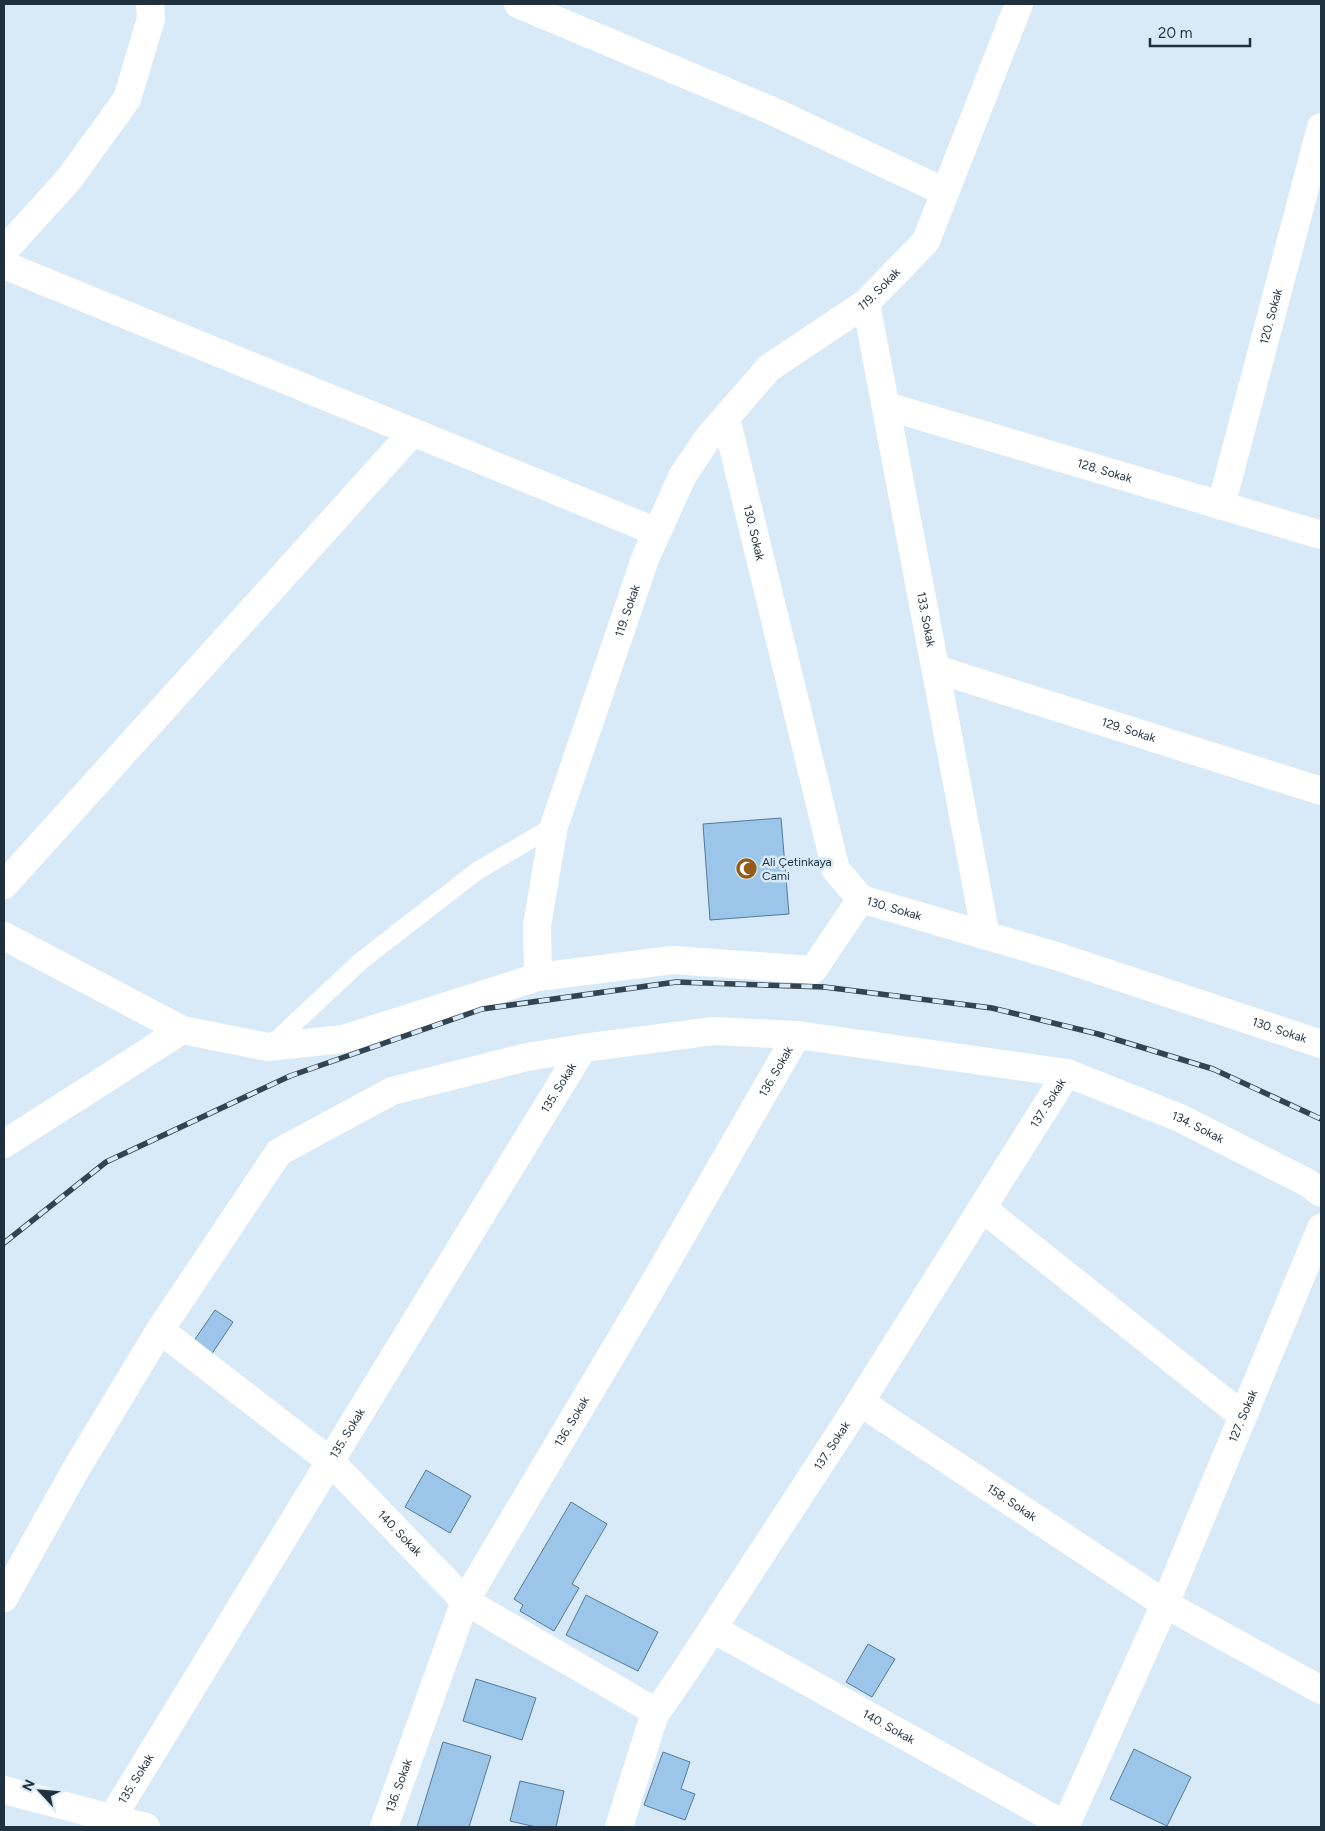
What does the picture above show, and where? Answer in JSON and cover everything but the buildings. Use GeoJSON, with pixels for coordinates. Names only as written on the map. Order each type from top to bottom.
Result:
{"type":"FeatureCollection","features":[{"type":"Feature","properties":{"kind":"street"},"geometry":{"type":"LineString","coordinates":[[4,251],[69,179],[127,100],[151,19],[150,4]]}},
{"type":"Feature","properties":{"kind":"street"},"geometry":{"type":"LineString","coordinates":[[518,4],[768,109],[945,192]]}},
{"type":"Feature","properties":{"kind":"street","name":"119. Sokak"},"geometry":{"type":"LineString","coordinates":[[538,976],[537,925],[554,826],[645,559],[683,475],[708,438],[769,368],[866,303],[926,241],[1019,4]]}},
{"type":"Feature","properties":{"kind":"street","name":"120. Sokak"},"geometry":{"type":"LineString","coordinates":[[1221,506],[1321,127]]}},
{"type":"Feature","properties":{"kind":"street"},"geometry":{"type":"LineString","coordinates":[[4,266],[657,532]]}},
{"type":"Feature","properties":{"kind":"street","name":"133. Sokak"},"geometry":{"type":"LineString","coordinates":[[866,303],[986,936]]}},
{"type":"Feature","properties":{"kind":"street","name":"128. Sokak"},"geometry":{"type":"LineString","coordinates":[[886,406],[1321,535]]}},
{"type":"Feature","properties":{"kind":"street","name":"130. Sokak"},"geometry":{"type":"LineString","coordinates":[[726,418],[836,870],[861,899],[1056,956],[1321,1044]]}},
{"type":"Feature","properties":{"kind":"street"},"geometry":{"type":"LineString","coordinates":[[4,885],[413,432]]}},
{"type":"Feature","properties":{"kind":"street","name":"129. Sokak"},"geometry":{"type":"LineString","coordinates":[[936,669],[1321,791]]}},
{"type":"Feature","properties":{"kind":"street"},"geometry":{"type":"LineString","coordinates":[[4,936],[182,1030],[268,1047],[343,1039],[538,976],[673,960],[813,970],[861,899]]}},
{"type":"Feature","properties":{"kind":"street"},"geometry":{"type":"LineString","coordinates":[[4,1144],[182,1030]]}},
{"type":"Feature","properties":{"kind":"street","name":"134. Sokak"},"geometry":{"type":"LineString","coordinates":[[4,1598],[76,1469],[160,1330],[278,1152],[392,1091],[527,1057],[583,1048],[714,1030],[797,1035],[1067,1073],[1180,1118],[1308,1183],[1321,1193]]}},
{"type":"Feature","properties":{"kind":"street","name":"136. Sokak"},"geometry":{"type":"LineString","coordinates":[[384,1827],[465,1600],[654,1284],[797,1035]]}},
{"type":"Feature","properties":{"kind":"street","name":"135. Sokak"},"geometry":{"type":"LineString","coordinates":[[112,1818],[583,1048]]}},
{"type":"Feature","properties":{"kind":"street","name":"137. Sokak"},"geometry":{"type":"LineString","coordinates":[[619,1827],[656,1712],[713,1629],[860,1402],[1067,1073]]}},
{"type":"Feature","properties":{"kind":"street"},"geometry":{"type":"LineString","coordinates":[[982,1208],[1243,1416]]}},
{"type":"Feature","properties":{"kind":"street","name":"127. Sokak"},"geometry":{"type":"LineString","coordinates":[[1065,1826],[1165,1604],[1321,1228]]}},
{"type":"Feature","properties":{"kind":"street","name":"140. Sokak"},"geometry":{"type":"LineString","coordinates":[[160,1330],[331,1462],[465,1600],[656,1712]]}},
{"type":"Feature","properties":{"kind":"street","name":"158. Sokak"},"geometry":{"type":"LineString","coordinates":[[860,1402],[1165,1604],[1321,1690]]}},
{"type":"Feature","properties":{"kind":"street","name":"140. Sokak"},"geometry":{"type":"LineString","coordinates":[[713,1629],[1065,1826]]}},
{"type":"Feature","properties":{"kind":"street"},"geometry":{"type":"LineString","coordinates":[[4,1790],[146,1827]]}},
{"type":"Feature","properties":{"kind":"lane"},"geometry":{"type":"LineString","coordinates":[[268,1047],[362,962],[477,871],[554,826]]}},
{"type":"Feature","properties":{"kind":"railway"},"geometry":{"type":"LineString","coordinates":[[4,1243],[106,1162],[290,1076],[482,1009],[676,982],[824,987],[992,1008],[1098,1034],[1213,1069],[1321,1119]]}},
{"type":"Feature","properties":{"kind":"place","name":"Ali Çetinkaya Cami"},"geometry":{"type":"Point","coordinates":[746,869]}}]}
